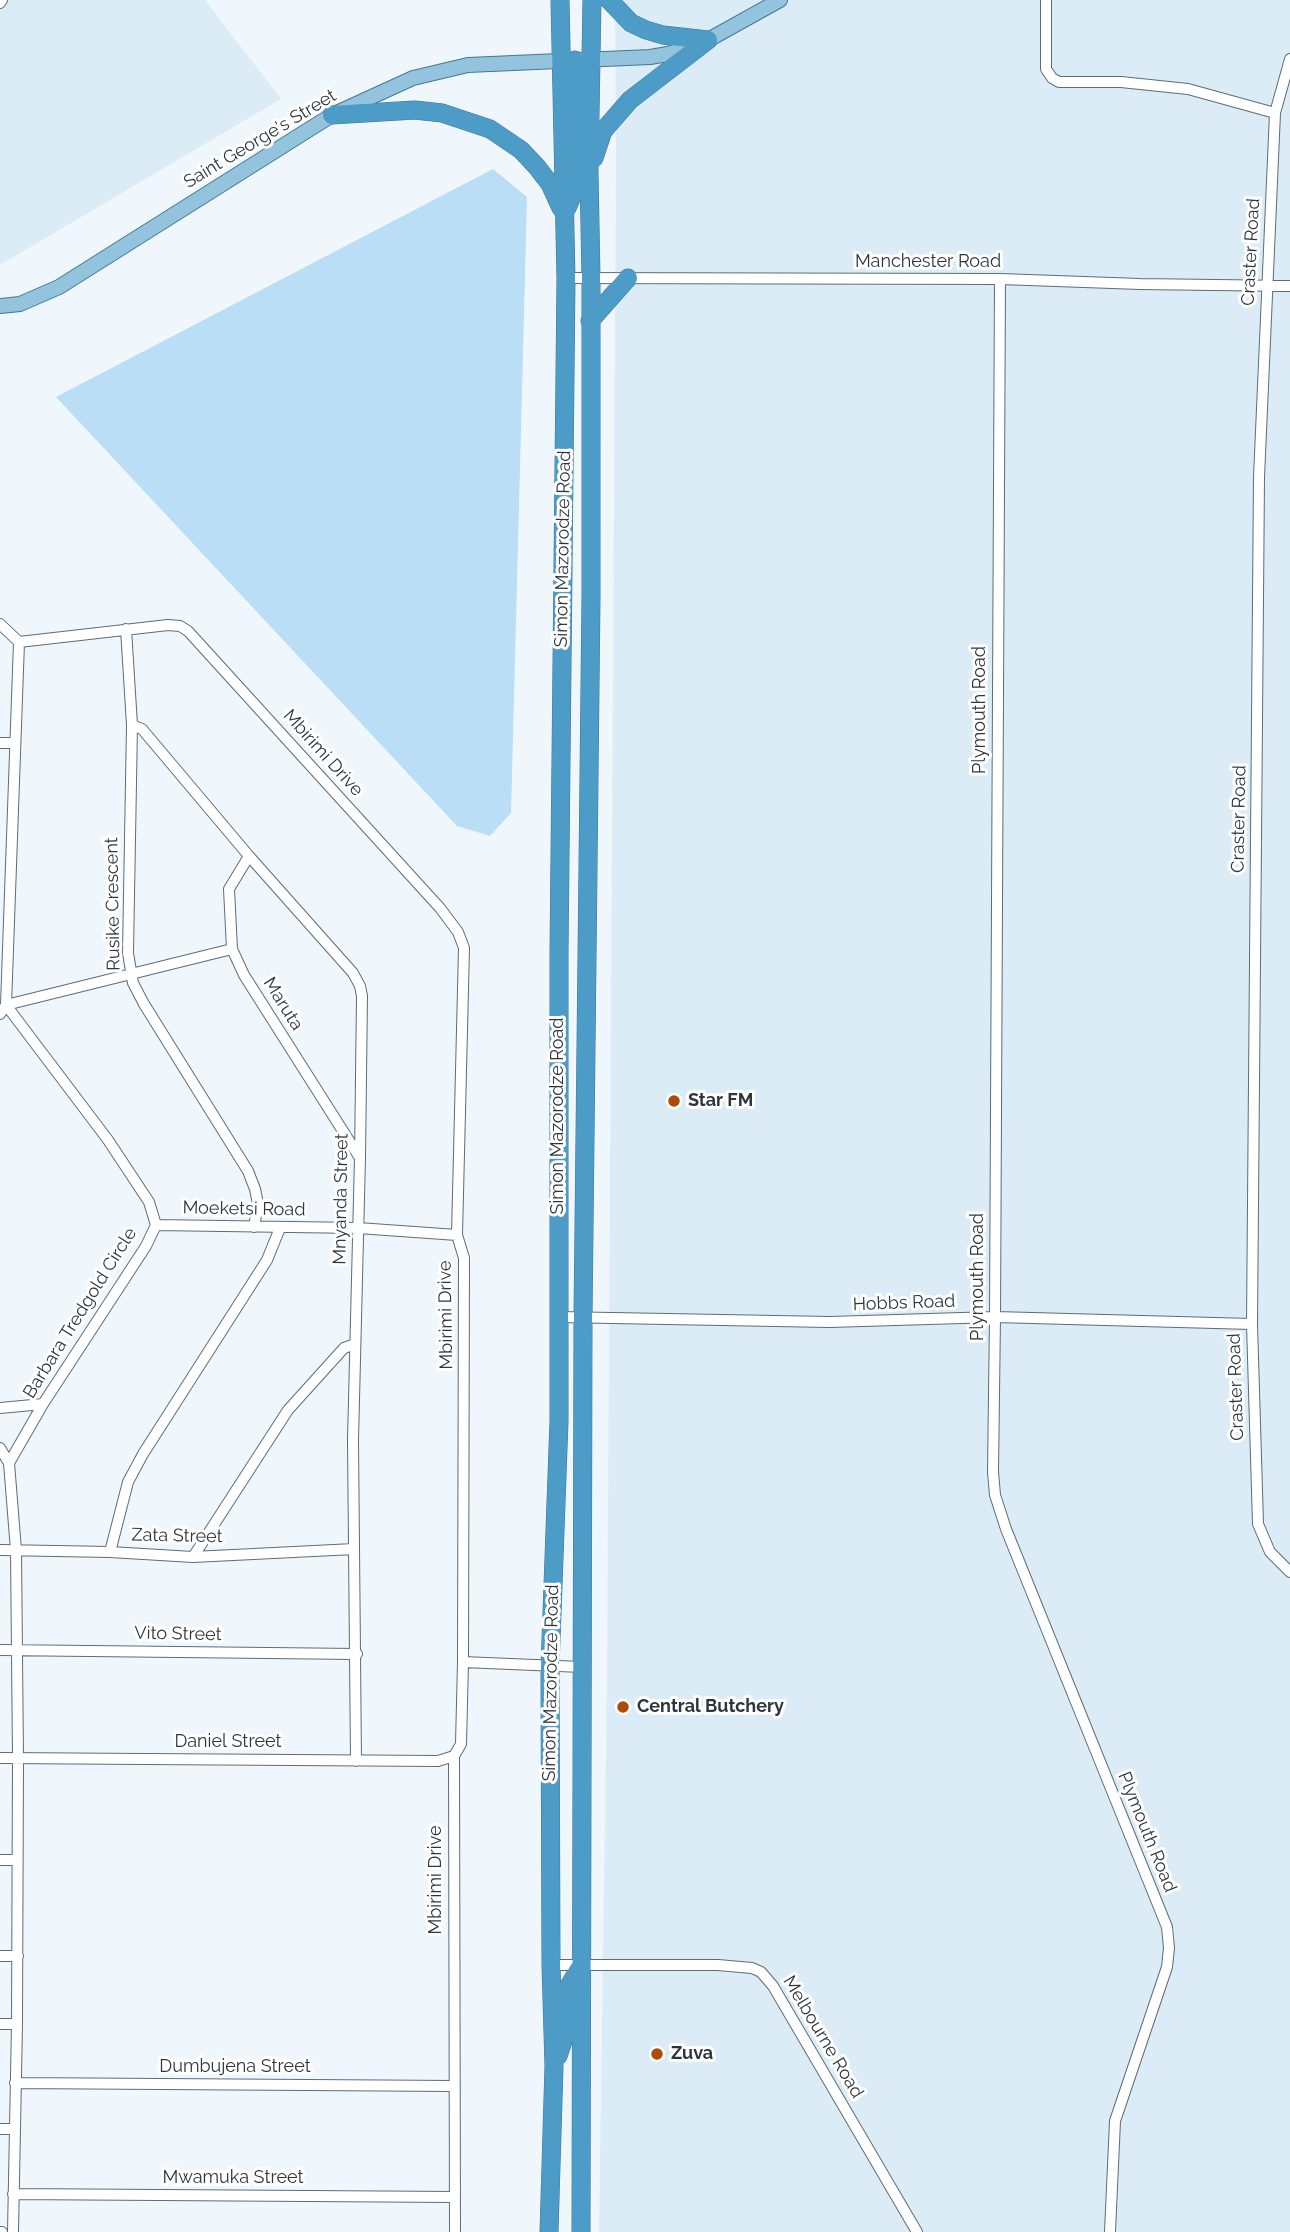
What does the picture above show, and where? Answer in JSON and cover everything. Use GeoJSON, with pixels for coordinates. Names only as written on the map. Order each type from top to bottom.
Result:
{"type":"FeatureCollection","features":[{"type":"Feature","properties":{"kind":"highway","name":"Simon Mazorodze Road"},"geometry":{"type":"LineString","coordinates":[[560,0],[575,60],[589,172],[591,279],[591,597],[583,1317],[581,2232]]}},
{"type":"Feature","properties":{"kind":"highway","name":"Simon Mazorodze Road"},"geometry":{"type":"LineString","coordinates":[[548,2232],[554,2066],[550,1667],[559,1421],[559,939],[566,278],[564,215],[575,60],[592,0]]}},
{"type":"Feature","properties":{"kind":"highway"},"geometry":{"type":"LineString","coordinates":[[610,0],[631,23],[646,30],[663,35],[708,40]]}},
{"type":"Feature","properties":{"kind":"highway"},"geometry":{"type":"LineString","coordinates":[[589,172],[603,131],[614,117],[630,100],[708,40]]}},
{"type":"Feature","properties":{"kind":"highway"},"geometry":{"type":"LineString","coordinates":[[332,115],[415,110],[442,113],[490,129],[521,150],[537,167],[550,184],[564,215]]}},
{"type":"Feature","properties":{"kind":"highway"},"geometry":{"type":"LineString","coordinates":[[590,321],[628,278]]}},
{"type":"Feature","properties":{"kind":"highway"},"geometry":{"type":"LineString","coordinates":[[565,372],[580,337],[580,289],[591,279]]}},
{"type":"Feature","properties":{"kind":"highway"},"geometry":{"type":"LineString","coordinates":[[559,1421],[572,1385],[571,1338],[583,1317]]}},
{"type":"Feature","properties":{"kind":"highway"},"geometry":{"type":"LineString","coordinates":[[554,2066],[566,2032],[569,1986],[580,1966]]}},
{"type":"Feature","properties":{"kind":"main road","name":"Saint George's Street"},"geometry":{"type":"LineString","coordinates":[[0,306],[20,304],[59,287],[332,115],[413,78],[479,64],[668,54],[708,40],[780,0]]}},
{"type":"Feature","properties":{"kind":"street"},"geometry":{"type":"LineString","coordinates":[[1046,0],[1046,69],[1052,78],[1059,82],[1121,82],[1188,89],[1275,113]]}},
{"type":"Feature","properties":{"kind":"street","name":"Craster Road"},"geometry":{"type":"LineString","coordinates":[[1290,59],[1275,113],[1259,477],[1252,1324],[1258,1524],[1270,1552],[1290,1572]]}},
{"type":"Feature","properties":{"kind":"street","name":"Manchester Road"},"geometry":{"type":"LineString","coordinates":[[566,278],[1000,279],[1290,286]]}},
{"type":"Feature","properties":{"kind":"street","name":"Plymouth Road"},"geometry":{"type":"LineString","coordinates":[[1000,279],[995,1495],[1006,1529],[1167,1927],[1169,1948],[1167,1967],[1113,2132],[1110,2232]]}},
{"type":"Feature","properties":{"kind":"street"},"geometry":{"type":"LineString","coordinates":[[0,624],[19,642],[3,1009],[232,948]]}},
{"type":"Feature","properties":{"kind":"street","name":"Mbirimi Drive"},"geometry":{"type":"LineString","coordinates":[[19,642],[168,625],[180,626],[188,631],[440,908],[458,932],[464,948],[457,1235],[464,1258],[463,1662],[461,1744],[454,1756],[455,2232]]}},
{"type":"Feature","properties":{"kind":"street","name":"Rusike Crescent"},"geometry":{"type":"LineString","coordinates":[[126,629],[132,725],[128,940],[133,983],[248,1171],[256,1189],[258,1204],[254,1227]]}},
{"type":"Feature","properties":{"kind":"street","name":"Mnyanda Street"},"geometry":{"type":"LineString","coordinates":[[132,725],[142,729],[249,856],[353,973],[360,986],[360,1158],[355,1344],[356,1761]]}},
{"type":"Feature","properties":{"kind":"street"},"geometry":{"type":"LineString","coordinates":[[0,743],[15,743]]}},
{"type":"Feature","properties":{"kind":"street","name":"Maruta"},"geometry":{"type":"LineString","coordinates":[[249,856],[229,889],[232,948],[244,975],[360,1158]]}},
{"type":"Feature","properties":{"kind":"street","name":"Barbara Tredgold Circle"},"geometry":{"type":"LineString","coordinates":[[3,1009],[126,1167],[149,1202],[156,1225],[146,1246],[43,1404],[9,1463]]}},
{"type":"Feature","properties":{"kind":"street","name":"Moeketsi Road"},"geometry":{"type":"LineString","coordinates":[[156,1225],[358,1228],[457,1235]]}},
{"type":"Feature","properties":{"kind":"street"},"geometry":{"type":"LineString","coordinates":[[110,1552],[128,1482],[143,1454],[267,1260],[280,1227]]}},
{"type":"Feature","properties":{"kind":"street","name":"Hobbs Road"},"geometry":{"type":"LineString","coordinates":[[558,1317],[830,1322],[995,1317],[1252,1324]]}},
{"type":"Feature","properties":{"kind":"street"},"geometry":{"type":"LineString","coordinates":[[193,1557],[288,1410],[344,1348],[355,1344]]}},
{"type":"Feature","properties":{"kind":"street"},"geometry":{"type":"LineString","coordinates":[[0,1408],[43,1404]]}},
{"type":"Feature","properties":{"kind":"street"},"geometry":{"type":"LineString","coordinates":[[0,1448],[9,1463],[16,1550],[18,2024],[13,2232]]}},
{"type":"Feature","properties":{"kind":"street","name":"Zata Street"},"geometry":{"type":"LineString","coordinates":[[0,1550],[193,1557],[354,1549]]}},
{"type":"Feature","properties":{"kind":"street","name":"Vito Street"},"geometry":{"type":"LineString","coordinates":[[0,1650],[356,1654]]}},
{"type":"Feature","properties":{"kind":"street"},"geometry":{"type":"LineString","coordinates":[[463,1662],[582,1667]]}},
{"type":"Feature","properties":{"kind":"street","name":"Daniel Street"},"geometry":{"type":"LineString","coordinates":[[0,1758],[438,1761],[454,1756]]}},
{"type":"Feature","properties":{"kind":"street"},"geometry":{"type":"LineString","coordinates":[[0,1860],[17,1860]]}},
{"type":"Feature","properties":{"kind":"street"},"geometry":{"type":"LineString","coordinates":[[0,1956],[18,1956]]}},
{"type":"Feature","properties":{"kind":"street","name":"Melbourne Road"},"geometry":{"type":"LineString","coordinates":[[551,1965],[718,1965],[752,1968],[761,1972],[773,1986],[917,2232]]}},
{"type":"Feature","properties":{"kind":"street"},"geometry":{"type":"LineString","coordinates":[[0,2024],[18,2024]]}},
{"type":"Feature","properties":{"kind":"street","name":"Dumbujena Street"},"geometry":{"type":"LineString","coordinates":[[15,2083],[454,2086]]}},
{"type":"Feature","properties":{"kind":"street"},"geometry":{"type":"LineString","coordinates":[[0,2129],[15,2129]]}},
{"type":"Feature","properties":{"kind":"street","name":"Mwamuka Street"},"geometry":{"type":"LineString","coordinates":[[13,2194],[454,2197]]}},
{"type":"Feature","properties":{"kind":"shaded area"},"geometry":{"type":"Polygon","coordinates":[[[0,0],[205,0],[281,99],[0,265],[0,0]]]}},
{"type":"Feature","properties":{"kind":"shaded area"},"geometry":{"type":"Polygon","coordinates":[[[615,0],[1290,0],[1290,2232],[599,2232],[607,1682],[615,0]]]}},
{"type":"Feature","properties":{"kind":"shaded area"},"geometry":{"type":"Polygon","coordinates":[[[493,169],[527,197],[511,813],[490,836],[457,826],[56,397],[493,169]]]}},
{"type":"Feature","properties":{"kind":"place","name":"Star FM"},"geometry":{"type":"Point","coordinates":[674,1101]}},
{"type":"Feature","properties":{"kind":"place","name":"Central Butchery"},"geometry":{"type":"Point","coordinates":[623,1707]}},
{"type":"Feature","properties":{"kind":"place","name":"Zuva"},"geometry":{"type":"Point","coordinates":[657,2054]}}]}
